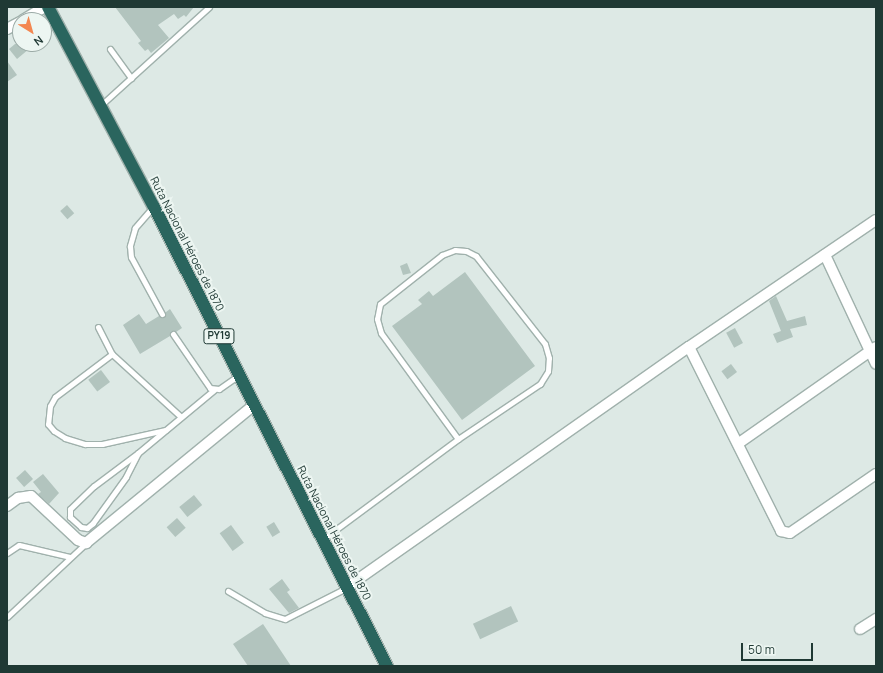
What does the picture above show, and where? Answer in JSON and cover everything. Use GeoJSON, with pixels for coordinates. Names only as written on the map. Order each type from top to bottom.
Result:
{"type":"FeatureCollection","features":[{"type":"Feature","properties":{"kind":"highway","name":"Ruta Nacional Héroes de 1870"},"geometry":{"type":"LineString","coordinates":[[48,7],[154,207],[387,666]]}},
{"type":"Feature","properties":{"kind":"street"},"geometry":{"type":"LineString","coordinates":[[347,587],[689,347],[876,220]]}},
{"type":"Feature","properties":{"kind":"street"},"geometry":{"type":"LineString","coordinates":[[825,255],[873,348],[876,364]]}},
{"type":"Feature","properties":{"kind":"street"},"geometry":{"type":"LineString","coordinates":[[689,347],[739,443],[781,531],[786,533],[876,474]]}},
{"type":"Feature","properties":{"kind":"street"},"geometry":{"type":"LineString","coordinates":[[739,443],[873,348]]}},
{"type":"Feature","properties":{"kind":"street"},"geometry":{"type":"LineString","coordinates":[[7,506],[18,498],[31,496],[78,540],[86,543],[254,405]]}},
{"type":"Feature","properties":{"kind":"street"},"geometry":{"type":"LineString","coordinates":[[860,629],[876,619]]}},
{"type":"Feature","properties":{"kind":"lane"},"geometry":{"type":"LineString","coordinates":[[100,105],[209,7]]}},
{"type":"Feature","properties":{"kind":"lane"},"geometry":{"type":"LineString","coordinates":[[110,49],[131,78]]}},
{"type":"Feature","properties":{"kind":"lane"},"geometry":{"type":"LineString","coordinates":[[154,207],[136,228],[130,246],[131,257],[162,314]]}},
{"type":"Feature","properties":{"kind":"lane"},"geometry":{"type":"LineString","coordinates":[[323,539],[458,439],[540,384],[548,371],[549,358],[545,344],[476,256],[466,251],[455,250],[442,255],[380,304],[377,319],[381,333],[458,439]]}},
{"type":"Feature","properties":{"kind":"lane"},"geometry":{"type":"LineString","coordinates":[[98,328],[112,354],[181,417]]}},
{"type":"Feature","properties":{"kind":"lane"},"geometry":{"type":"LineString","coordinates":[[173,334],[206,384],[214,390]]}},
{"type":"Feature","properties":{"kind":"lane"},"geometry":{"type":"LineString","coordinates":[[112,354],[55,397],[50,406],[48,424],[54,432],[65,438],[85,444],[102,444],[166,430]]}},
{"type":"Feature","properties":{"kind":"lane"},"geometry":{"type":"LineString","coordinates":[[138,453],[126,477],[93,523],[87,528],[81,527],[70,517],[70,509],[94,486],[138,453],[214,390],[239,375]]}},
{"type":"Feature","properties":{"kind":"lane"},"geometry":{"type":"LineString","coordinates":[[7,617],[86,543]]}},
{"type":"Feature","properties":{"kind":"lane"},"geometry":{"type":"LineString","coordinates":[[7,553],[19,545],[70,557]]}},
{"type":"Feature","properties":{"kind":"lane"},"geometry":{"type":"LineString","coordinates":[[228,591],[265,612],[285,619],[347,587]]}},
{"type":"Feature","properties":{"kind":"building"},"geometry":{"type":"Polygon","coordinates":[[[115,7],[194,7],[186,17],[184,15],[178,19],[174,14],[158,25],[169,38],[151,53],[148,49],[145,51],[138,43],[141,41],[115,7]]]}},
{"type":"Feature","properties":{"kind":"building"},"geometry":{"type":"Polygon","coordinates":[[[12,46],[12,52],[25,52],[17,59],[9,49],[12,46]]]}},
{"type":"Feature","properties":{"kind":"building"},"geometry":{"type":"Polygon","coordinates":[[[7,61],[17,75],[7,82],[7,61]]]}},
{"type":"Feature","properties":{"kind":"building"},"geometry":{"type":"Polygon","coordinates":[[[67,205],[74,213],[67,219],[60,211],[67,205]]]}},
{"type":"Feature","properties":{"kind":"building"},"geometry":{"type":"Polygon","coordinates":[[[407,263],[411,273],[403,275],[400,266],[407,263]]]}},
{"type":"Feature","properties":{"kind":"building"},"geometry":{"type":"Polygon","coordinates":[[[465,272],[535,366],[462,420],[392,326],[422,304],[418,300],[429,291],[433,296],[465,272]]]}},
{"type":"Feature","properties":{"kind":"building"},"geometry":{"type":"Polygon","coordinates":[[[776,296],[787,321],[805,316],[807,325],[790,329],[793,337],[777,343],[773,334],[781,331],[769,301],[776,296]]]}},
{"type":"Feature","properties":{"kind":"building"},"geometry":{"type":"Polygon","coordinates":[[[170,309],[182,328],[176,332],[171,331],[170,336],[140,354],[123,325],[139,314],[146,324],[159,316],[164,317],[166,312],[170,309]]]}},
{"type":"Feature","properties":{"kind":"building"},"geometry":{"type":"Polygon","coordinates":[[[735,328],[743,343],[734,348],[726,333],[735,328]]]}},
{"type":"Feature","properties":{"kind":"building"},"geometry":{"type":"Polygon","coordinates":[[[731,364],[737,372],[727,379],[721,371],[731,364]]]}},
{"type":"Feature","properties":{"kind":"building"},"geometry":{"type":"Polygon","coordinates":[[[101,370],[110,382],[97,392],[88,380],[101,370]]]}},
{"type":"Feature","properties":{"kind":"building"},"geometry":{"type":"Polygon","coordinates":[[[25,470],[33,479],[24,487],[16,478],[25,470]]]}},
{"type":"Feature","properties":{"kind":"building"},"geometry":{"type":"Polygon","coordinates":[[[43,474],[59,493],[49,504],[38,494],[41,492],[33,482],[43,474]]]}},
{"type":"Feature","properties":{"kind":"building"},"geometry":{"type":"Polygon","coordinates":[[[194,495],[202,505],[187,517],[179,507],[194,495]]]}},
{"type":"Feature","properties":{"kind":"building"},"geometry":{"type":"Polygon","coordinates":[[[177,518],[186,528],[175,537],[167,527],[177,518]]]}},
{"type":"Feature","properties":{"kind":"building"},"geometry":{"type":"Polygon","coordinates":[[[274,522],[280,532],[272,537],[266,527],[274,522]]]}},
{"type":"Feature","properties":{"kind":"building"},"geometry":{"type":"Polygon","coordinates":[[[231,525],[244,543],[233,551],[220,533],[231,525]]]}},
{"type":"Feature","properties":{"kind":"building"},"geometry":{"type":"Polygon","coordinates":[[[282,579],[290,590],[287,592],[299,608],[289,613],[269,589],[282,579]]]}},
{"type":"Feature","properties":{"kind":"building"},"geometry":{"type":"Polygon","coordinates":[[[511,606],[518,621],[480,639],[473,624],[511,606]]]}},
{"type":"Feature","properties":{"kind":"building"},"geometry":{"type":"Polygon","coordinates":[[[263,624],[291,666],[248,666],[233,644],[263,624]]]}}]}
